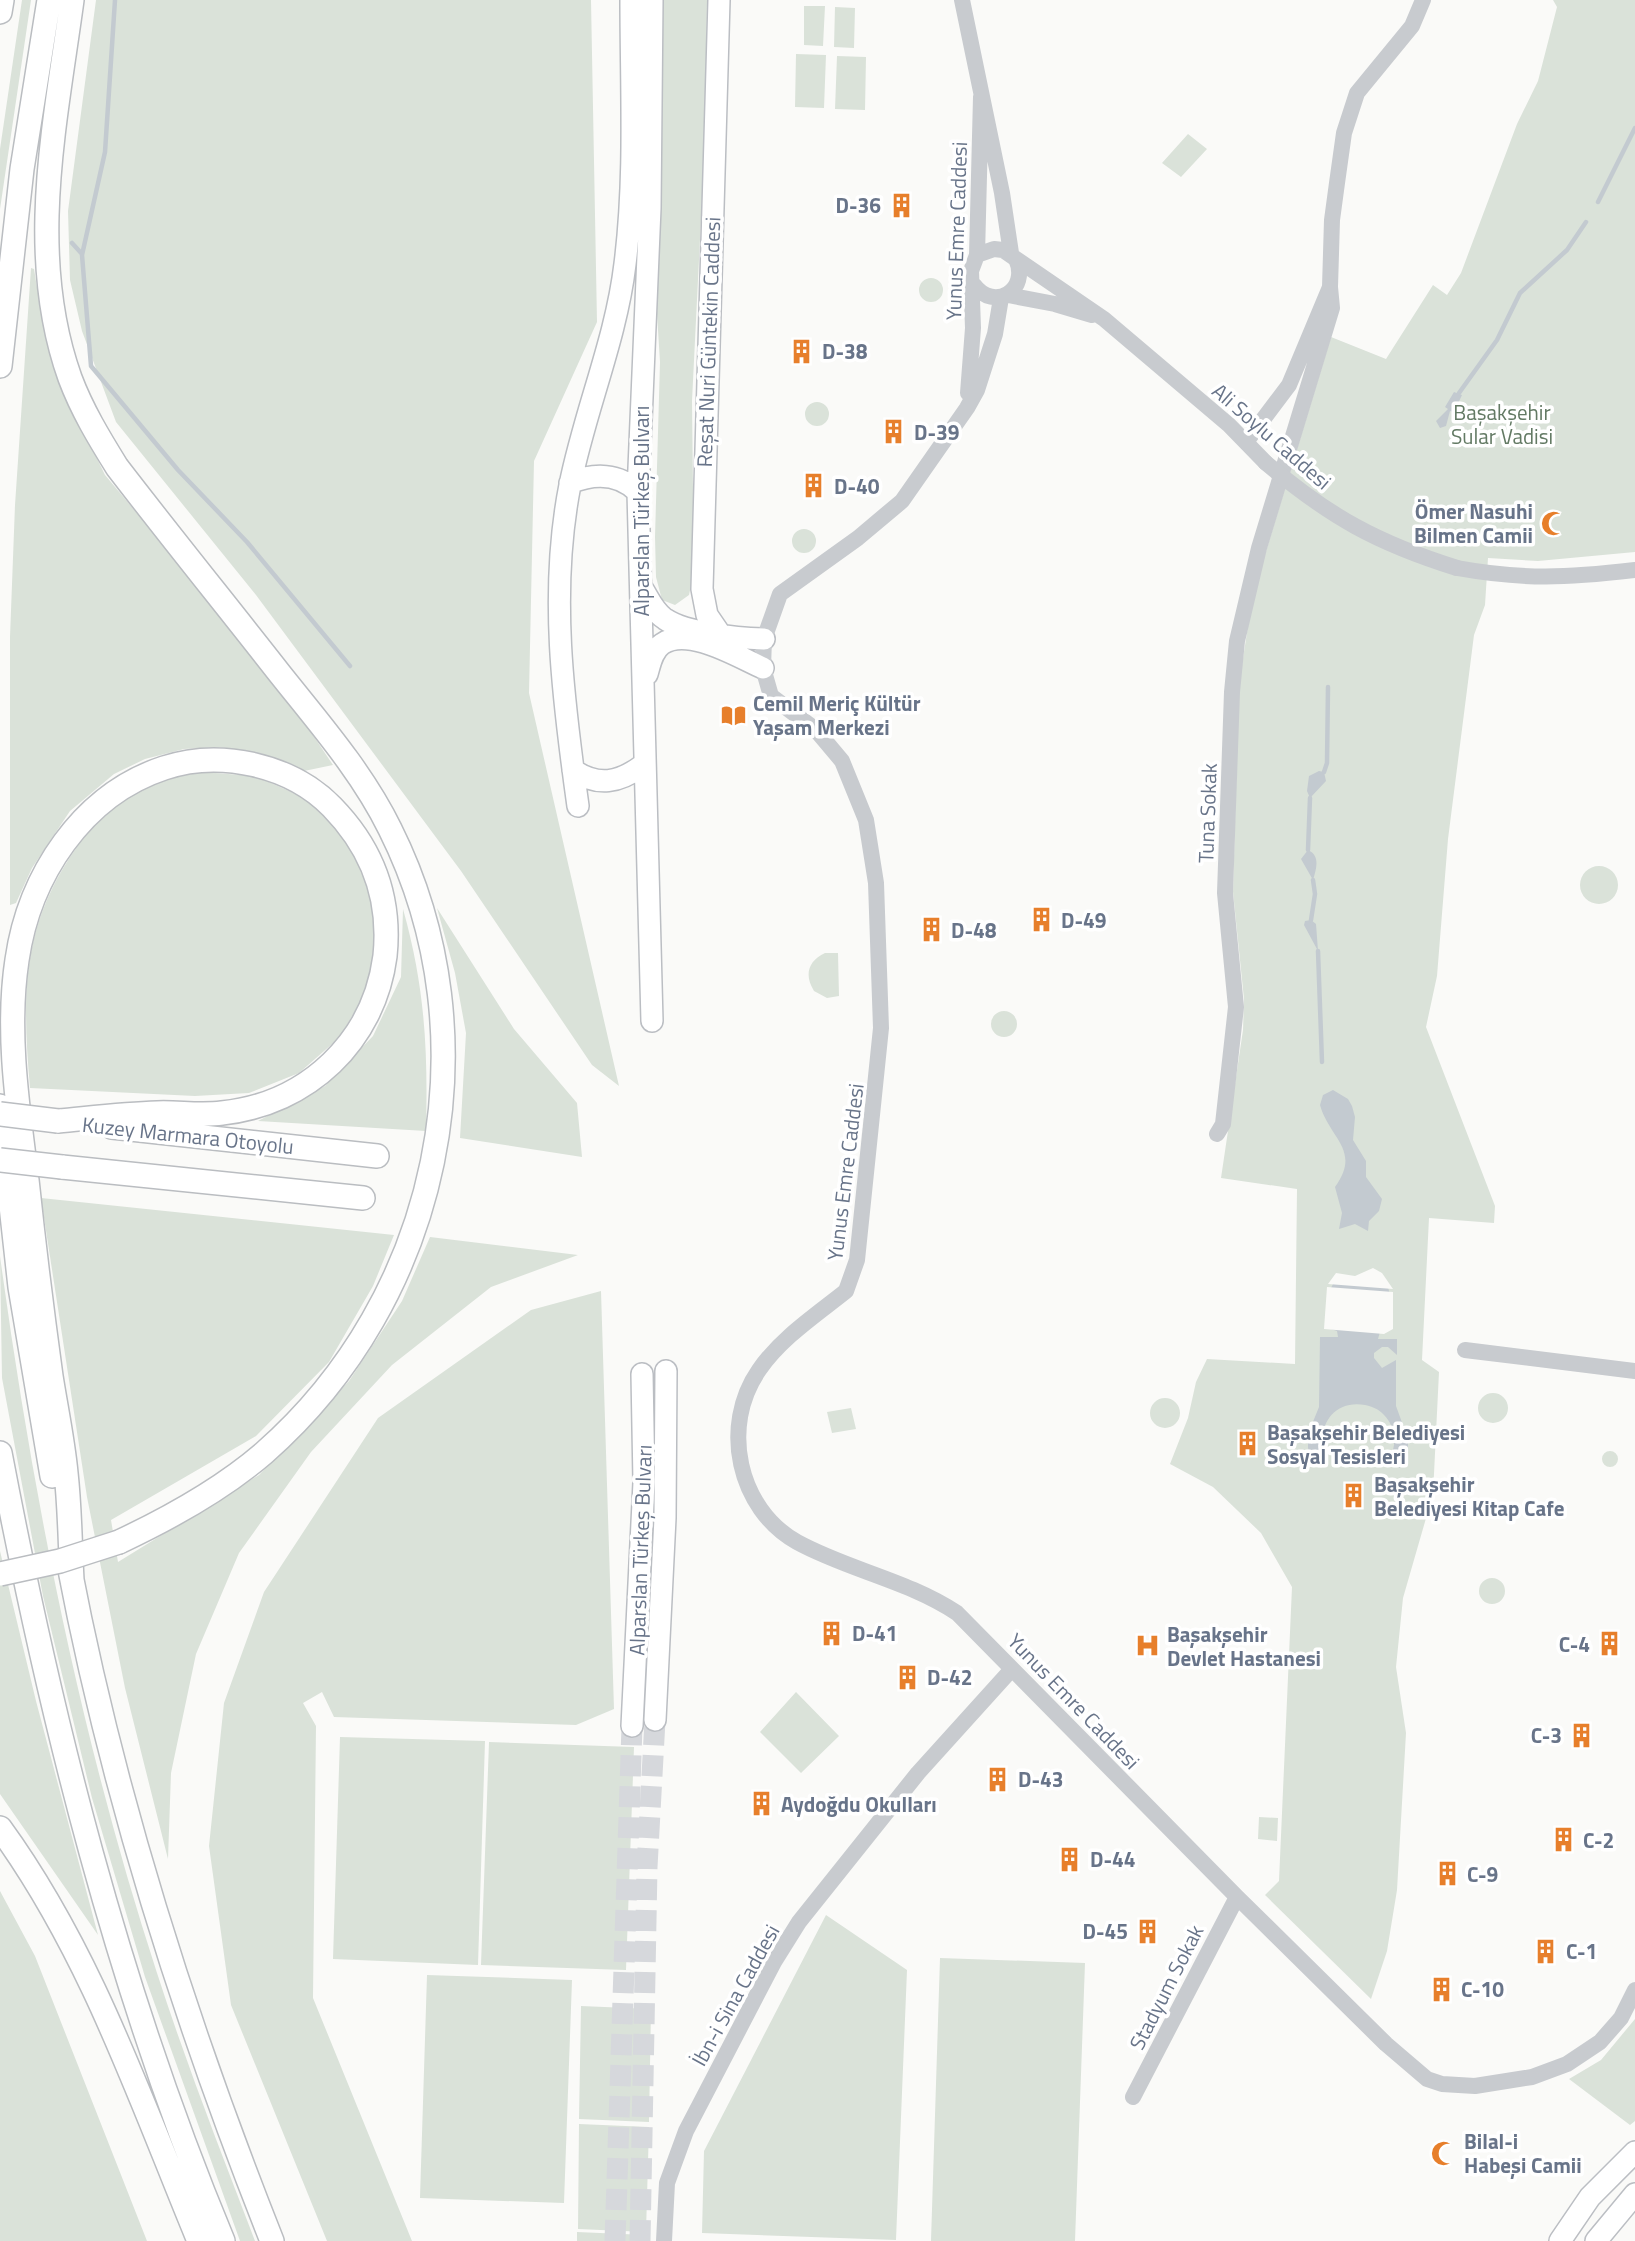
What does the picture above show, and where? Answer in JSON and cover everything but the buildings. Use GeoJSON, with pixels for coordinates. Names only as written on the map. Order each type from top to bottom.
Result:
{"type":"FeatureCollection","features":[{"type":"Feature","properties":{"kind":"highway"},"geometry":{"type":"LineString","coordinates":[[0,12],[2,0]]}},
{"type":"Feature","properties":{"kind":"highway"},"geometry":{"type":"LineString","coordinates":[[0,366],[19,192],[49,0]]}},
{"type":"Feature","properties":{"kind":"highway"},"geometry":{"type":"LineString","coordinates":[[0,1574],[60,1561],[119,1542],[200,1500],[264,1452],[315,1401],[359,1343],[385,1301],[419,1220],[438,1137],[444,1064],[438,981],[430,940],[417,893],[389,827],[371,793],[117,467],[90,422],[70,378],[50,299],[45,220],[72,0]]}},
{"type":"Feature","properties":{"kind":"highway"},"geometry":{"type":"LineString","coordinates":[[58,1121],[156,1113],[224,1113],[248,1108],[287,1095],[317,1079],[360,1030],[376,999],[383,972],[387,938],[380,888],[359,840],[334,810],[308,787],[266,768],[216,760],[168,766],[143,776],[112,793],[69,835],[35,894],[25,924],[17,957],[13,997],[17,1085],[36,1265],[66,1473],[72,1580]]}},
{"type":"Feature","properties":{"kind":"highway"},"geometry":{"type":"LineString","coordinates":[[0,1106],[20,1287],[72,1580],[127,1812],[158,1920],[202,2053],[272,2241]]}},
{"type":"Feature","properties":{"kind":"highway","name":"Kuzey Marmara Otoyolu"},"geometry":{"type":"LineString","coordinates":[[0,1114],[377,1156]]}},
{"type":"Feature","properties":{"kind":"highway"},"geometry":{"type":"LineString","coordinates":[[0,1160],[363,1198]]}},
{"type":"Feature","properties":{"kind":"highway"},"geometry":{"type":"LineString","coordinates":[[0,1453],[23,1576],[89,1844],[160,2072],[223,2241]]}},
{"type":"Feature","properties":{"kind":"highway"},"geometry":{"type":"LineString","coordinates":[[0,1828],[33,1874],[92,1983],[199,2241]]}},
{"type":"Feature","properties":{"kind":"main road"},"geometry":{"type":"LineString","coordinates":[[578,806],[562,690],[560,576],[570,483],[614,326],[625,265],[632,137],[631,0]]}},
{"type":"Feature","properties":{"kind":"main road","name":"Alparslan Türkeş Bulvarı"},"geometry":{"type":"LineString","coordinates":[[652,0],[650,208],[638,492],[643,765],[652,1021]]}},
{"type":"Feature","properties":{"kind":"main road","name":"Reşat Nuri Güntekin Caddesi"},"geometry":{"type":"LineString","coordinates":[[719,0],[702,589],[707,615],[719,640]]}},
{"type":"Feature","properties":{"kind":"main road"},"geometry":{"type":"LineString","coordinates":[[570,483],[598,475],[619,478],[638,492]]}},
{"type":"Feature","properties":{"kind":"main road"},"geometry":{"type":"LineString","coordinates":[[641,586],[655,611],[674,624],[719,640],[763,668]]}},
{"type":"Feature","properties":{"kind":"main road"},"geometry":{"type":"LineString","coordinates":[[655,611],[672,614],[687,610],[697,600],[702,589]]}},
{"type":"Feature","properties":{"kind":"main road"},"geometry":{"type":"LineString","coordinates":[[642,688],[655,652],[662,644],[684,640],[764,639]]}},
{"type":"Feature","properties":{"kind":"main road"},"geometry":{"type":"LineString","coordinates":[[573,770],[588,780],[606,783],[621,779],[643,765]]}},
{"type":"Feature","properties":{"kind":"main road","name":"Alparslan Türkeş Bulvarı"},"geometry":{"type":"LineString","coordinates":[[655,1720],[665,1518],[666,1371]]}},
{"type":"Feature","properties":{"kind":"main road","name":"Alparslan Türkeş Bulvarı"},"geometry":{"type":"LineString","coordinates":[[632,1726],[644,1471],[642,1374]]}},
{"type":"Feature","properties":{"kind":"main road"},"geometry":{"type":"LineString","coordinates":[[1560,2241],[1590,2197],[1635,2152]]}},
{"type":"Feature","properties":{"kind":"main road"},"geometry":{"type":"LineString","coordinates":[[1596,2241],[1635,2194]]}},
{"type":"Feature","properties":{"kind":"street","name":"Yunus Emre Caddesi"},"geometry":{"type":"LineString","coordinates":[[962,0],[1014,256],[1021,275],[1019,284],[1004,297],[995,334],[967,408],[902,501],[858,538],[780,594],[764,639],[763,668],[771,696],[816,730],[842,761],[866,820],[876,883],[881,1028],[857,1260],[852,1281],[846,1292],[779,1346],[758,1371],[748,1392],[742,1417],[739,1438],[743,1474],[761,1513],[777,1530],[799,1543],[938,1600],[957,1613],[1237,1897],[1415,2072],[1442,2084],[1475,2086],[1509,2082],[1567,2064],[1600,2042],[1621,2018],[1635,1990]]}},
{"type":"Feature","properties":{"kind":"street","name":"Tuna Sokak"},"geometry":{"type":"LineString","coordinates":[[1217,1134],[1223,1124],[1236,1007],[1225,893],[1232,692],[1237,641],[1275,495],[1332,308],[1332,220],[1344,133],[1357,93],[1412,26],[1423,0]]}},
{"type":"Feature","properties":{"kind":"street","name":"Yunus Emre Caddesi"},"geometry":{"type":"LineString","coordinates":[[967,408],[974,285],[971,271],[977,255],[981,97]]}},
{"type":"Feature","properties":{"kind":"street"},"geometry":{"type":"LineString","coordinates":[[977,255],[995,248],[1014,256]]}},
{"type":"Feature","properties":{"kind":"street","name":"Ali Soylu Caddesi"},"geometry":{"type":"LineString","coordinates":[[1014,256],[1104,319],[1246,442],[1266,463],[1308,498],[1352,527],[1401,551],[1457,568],[1520,578],[1555,579],[1635,570]]}},
{"type":"Feature","properties":{"kind":"street"},"geometry":{"type":"LineString","coordinates":[[974,285],[985,296],[1004,297]]}},
{"type":"Feature","properties":{"kind":"street"},"geometry":{"type":"LineString","coordinates":[[1246,442],[1289,384],[1330,287]]}},
{"type":"Feature","properties":{"kind":"street","name":"Ali Soylu Caddesi"},"geometry":{"type":"LineString","coordinates":[[1004,297],[1055,304],[1104,319]]}},
{"type":"Feature","properties":{"kind":"street"},"geometry":{"type":"LineString","coordinates":[[1465,1350],[1635,1371]]}},
{"type":"Feature","properties":{"kind":"street","name":"İbn-i Sina Caddesi"},"geometry":{"type":"LineString","coordinates":[[664,2241],[667,2183],[686,2131],[774,1962],[799,1922],[918,1773],[1012,1669]]}},
{"type":"Feature","properties":{"kind":"street","name":"Stadyum Sokak"},"geometry":{"type":"LineString","coordinates":[[1133,2097],[1237,1897]]}},
{"type":"Feature","properties":{"kind":"green space"},"geometry":{"type":"Polygon","coordinates":[[[22,0],[31,0],[0,209],[0,149],[22,0]]]}},
{"type":"Feature","properties":{"kind":"green space"},"geometry":{"type":"Polygon","coordinates":[[[96,0],[591,0],[597,322],[534,461],[529,693],[619,1086],[592,1065],[461,871],[256,595],[116,422],[82,331],[70,280],[68,211],[96,0]]]}},
{"type":"Feature","properties":{"kind":"green space"},"geometry":{"type":"Polygon","coordinates":[[[662,0],[707,0],[705,138],[692,401],[694,572],[689,595],[675,605],[662,600],[656,577],[655,537],[660,362],[656,298],[661,172],[662,0]]]}},
{"type":"Feature","properties":{"kind":"green space","name":"Başakşehir Sular Vadisi"},"geometry":{"type":"Polygon","coordinates":[[[1553,0],[1635,0],[1635,552],[1538,561],[1488,558],[1485,605],[1474,635],[1448,839],[1437,976],[1426,1027],[1495,1206],[1494,1223],[1429,1218],[1422,1360],[1439,1372],[1433,1494],[1403,1598],[1396,1667],[1406,1733],[1397,1890],[1387,1951],[1371,1999],[1265,1895],[1279,1881],[1292,1587],[1261,1533],[1213,1487],[1170,1464],[1188,1418],[1196,1382],[1207,1359],[1295,1364],[1297,1189],[1221,1178],[1243,1030],[1244,999],[1233,892],[1239,684],[1253,594],[1331,337],[1386,359],[1433,285],[1447,295],[1461,273],[1517,124],[1538,81],[1557,7],[1553,0]]]}},
{"type":"Feature","properties":{"kind":"green space"},"geometry":{"type":"Polygon","coordinates":[[[804,6],[825,6],[823,46],[804,45],[804,6]]]}},
{"type":"Feature","properties":{"kind":"green space"},"geometry":{"type":"Polygon","coordinates":[[[835,7],[855,8],[854,48],[834,47],[835,7]]]}},
{"type":"Feature","properties":{"kind":"green space"},"geometry":{"type":"Polygon","coordinates":[[[796,54],[826,55],[824,108],[795,107],[796,54]]]}},
{"type":"Feature","properties":{"kind":"green space"},"geometry":{"type":"Polygon","coordinates":[[[837,56],[866,57],[865,110],[835,109],[837,56]]]}},
{"type":"Feature","properties":{"kind":"green space"},"geometry":{"type":"Polygon","coordinates":[[[1188,134],[1207,149],[1181,177],[1162,163],[1188,134]]]}},
{"type":"Feature","properties":{"kind":"green space"},"geometry":{"type":"Polygon","coordinates":[[[31,268],[34,269],[43,324],[58,379],[105,475],[274,677],[333,765],[304,771],[263,754],[220,747],[184,749],[145,759],[114,774],[70,811],[32,868],[16,903],[10,905],[10,637],[15,505],[31,268]]]}},
{"type":"Feature","properties":{"kind":"green space"},"geometry":{"type":"Polygon","coordinates":[[[931,278],[939,282],[943,290],[939,298],[931,302],[923,298],[919,290],[923,282],[931,278]]]}},
{"type":"Feature","properties":{"kind":"green space"},"geometry":{"type":"Polygon","coordinates":[[[817,402],[826,405],[829,414],[826,423],[817,426],[808,423],[805,414],[808,405],[817,402]]]}},
{"type":"Feature","properties":{"kind":"green space"},"geometry":{"type":"Polygon","coordinates":[[[804,529],[813,532],[816,541],[813,550],[804,553],[795,550],[792,541],[795,532],[804,529]]]}},
{"type":"Feature","properties":{"kind":"green space"},"geometry":{"type":"Polygon","coordinates":[[[201,772],[255,776],[305,798],[344,836],[369,884],[377,937],[367,990],[340,1037],[299,1073],[249,1093],[195,1096],[30,1088],[26,1022],[30,962],[35,933],[59,876],[84,837],[118,803],[155,783],[201,772]]]}},
{"type":"Feature","properties":{"kind":"green space"},"geometry":{"type":"Polygon","coordinates":[[[1599,866],[1613,871],[1618,885],[1613,899],[1599,904],[1585,899],[1580,885],[1585,871],[1599,866]]]}},
{"type":"Feature","properties":{"kind":"green space"},"geometry":{"type":"Polygon","coordinates":[[[437,908],[514,1029],[577,1103],[582,1157],[460,1138],[466,1033],[455,973],[437,908]]]}},
{"type":"Feature","properties":{"kind":"green space"},"geometry":{"type":"Polygon","coordinates":[[[403,909],[416,965],[424,1019],[426,1131],[258,1121],[325,1086],[373,1036],[401,977],[403,909]]]}},
{"type":"Feature","properties":{"kind":"green space"},"geometry":{"type":"Polygon","coordinates":[[[825,953],[838,953],[839,996],[827,998],[814,991],[809,979],[811,964],[825,953]]]}},
{"type":"Feature","properties":{"kind":"green space"},"geometry":{"type":"Polygon","coordinates":[[[1004,1011],[1013,1015],[1017,1024],[1013,1033],[1004,1037],[995,1033],[991,1024],[995,1015],[1004,1011]]]}},
{"type":"Feature","properties":{"kind":"green space"},"geometry":{"type":"Polygon","coordinates":[[[41,1198],[394,1235],[373,1286],[329,1362],[256,1436],[111,1520],[118,1562],[259,1475],[349,1381],[402,1301],[430,1237],[578,1255],[491,1287],[392,1365],[311,1452],[239,1553],[196,1654],[171,1773],[168,1859],[125,1688],[87,1497],[41,1198]]]}},
{"type":"Feature","properties":{"kind":"green space"},"geometry":{"type":"Polygon","coordinates":[[[0,1256],[44,1528],[62,1618],[105,1797],[168,2007],[255,2241],[240,2241],[145,1977],[92,1798],[43,1596],[2,1378],[0,1256]]]}},
{"type":"Feature","properties":{"kind":"green space"},"geometry":{"type":"Polygon","coordinates":[[[601,1291],[614,1709],[576,1725],[334,1717],[322,1692],[303,1703],[316,1726],[313,1998],[412,2241],[327,2241],[231,2005],[209,1846],[224,1703],[264,1592],[378,1418],[531,1310],[601,1291]]]}},
{"type":"Feature","properties":{"kind":"green space"},"geometry":{"type":"Polygon","coordinates":[[[1493,1393],[1504,1397],[1508,1408],[1504,1419],[1493,1423],[1482,1419],[1478,1408],[1482,1397],[1493,1393]]]}},
{"type":"Feature","properties":{"kind":"green space"},"geometry":{"type":"Polygon","coordinates":[[[1165,1398],[1176,1402],[1180,1413],[1176,1424],[1165,1428],[1154,1424],[1150,1413],[1154,1402],[1165,1398]]]}},
{"type":"Feature","properties":{"kind":"green space"},"geometry":{"type":"Polygon","coordinates":[[[851,1408],[856,1429],[832,1433],[827,1412],[851,1408]]]}},
{"type":"Feature","properties":{"kind":"green space"},"geometry":{"type":"Polygon","coordinates":[[[1607,1451],[1613,1451],[1618,1459],[1616,1465],[1607,1467],[1602,1462],[1602,1456],[1607,1451]]]}},
{"type":"Feature","properties":{"kind":"green space"},"geometry":{"type":"Polygon","coordinates":[[[0,1551],[36,1701],[98,1935],[0,1794],[0,1551]]]}},
{"type":"Feature","properties":{"kind":"green space"},"geometry":{"type":"Polygon","coordinates":[[[1492,1578],[1501,1582],[1505,1591],[1501,1600],[1492,1604],[1483,1600],[1479,1591],[1483,1582],[1492,1578]]]}},
{"type":"Feature","properties":{"kind":"green space"},"geometry":{"type":"Polygon","coordinates":[[[796,1692],[839,1736],[801,1773],[760,1732],[796,1692]]]}},
{"type":"Feature","properties":{"kind":"green space"},"geometry":{"type":"Polygon","coordinates":[[[340,1737],[485,1741],[478,1965],[333,1959],[340,1737]]]}},
{"type":"Feature","properties":{"kind":"green space"},"geometry":{"type":"Polygon","coordinates":[[[489,1742],[634,1747],[626,1970],[481,1965],[489,1742]]]}},
{"type":"Feature","properties":{"kind":"green space"},"geometry":{"type":"Polygon","coordinates":[[[1259,1817],[1278,1818],[1277,1841],[1258,1839],[1259,1817]]]}},
{"type":"Feature","properties":{"kind":"green space"},"geometry":{"type":"Polygon","coordinates":[[[0,1891],[35,1956],[147,2241],[0,2241],[0,1891]]]}},
{"type":"Feature","properties":{"kind":"green space"},"geometry":{"type":"Polygon","coordinates":[[[826,1915],[907,1970],[896,2240],[702,2233],[704,2151],[826,1915]]]}},
{"type":"Feature","properties":{"kind":"green space"},"geometry":{"type":"Polygon","coordinates":[[[940,1958],[1085,1963],[1075,2241],[931,2241],[940,1958]]]}},
{"type":"Feature","properties":{"kind":"green space"},"geometry":{"type":"Polygon","coordinates":[[[427,1975],[572,1980],[564,2203],[420,2198],[427,1975]]]}},
{"type":"Feature","properties":{"kind":"green space"},"geometry":{"type":"Polygon","coordinates":[[[581,2006],[651,2009],[649,2122],[579,2119],[581,2006]]]}},
{"type":"Feature","properties":{"kind":"green space"},"geometry":{"type":"Polygon","coordinates":[[[1635,2019],[1635,2121],[1630,2125],[1569,2079],[1601,2060],[1635,2019]]]}},
{"type":"Feature","properties":{"kind":"green space"},"geometry":{"type":"Polygon","coordinates":[[[579,2124],[649,2127],[646,2232],[578,2229],[579,2124]]]}},
{"type":"Feature","properties":{"kind":"green space"},"geometry":{"type":"Polygon","coordinates":[[[577,2232],[646,2235],[646,2241],[577,2241],[577,2232]]]}},
{"type":"Feature","properties":{"kind":"shaded area"},"geometry":{"type":"Polygon","coordinates":[[[1454,392],[1462,395],[1454,412],[1450,411],[1446,426],[1440,428],[1436,421],[1448,409],[1445,407],[1454,392]]]}},
{"type":"Feature","properties":{"kind":"shaded area"},"geometry":{"type":"Polygon","coordinates":[[[1319,771],[1324,772],[1326,781],[1310,798],[1307,791],[1309,776],[1319,771]]]}},
{"type":"Feature","properties":{"kind":"shaded area"},"geometry":{"type":"Polygon","coordinates":[[[1308,850],[1316,859],[1313,880],[1301,859],[1308,850]]]}},
{"type":"Feature","properties":{"kind":"shaded area"},"geometry":{"type":"Polygon","coordinates":[[[1311,920],[1316,924],[1318,951],[1304,925],[1305,921],[1311,920]]]}},
{"type":"Feature","properties":{"kind":"shaded area"},"geometry":{"type":"Polygon","coordinates":[[[1333,1090],[1348,1099],[1352,1106],[1355,1117],[1353,1140],[1366,1161],[1366,1177],[1382,1199],[1379,1211],[1369,1221],[1368,1231],[1355,1224],[1339,1229],[1342,1213],[1335,1187],[1345,1163],[1344,1153],[1320,1105],[1323,1095],[1333,1090]]]}},
{"type":"Feature","properties":{"kind":"shaded area"},"geometry":{"type":"Polygon","coordinates":[[[1337,1276],[1388,1287],[1390,1295],[1378,1339],[1397,1339],[1397,1355],[1388,1347],[1382,1347],[1374,1353],[1374,1358],[1382,1368],[1396,1360],[1396,1406],[1408,1439],[1408,1450],[1400,1468],[1388,1460],[1394,1434],[1387,1419],[1374,1408],[1353,1404],[1335,1412],[1329,1419],[1323,1437],[1327,1457],[1313,1464],[1308,1448],[1308,1434],[1319,1407],[1320,1337],[1338,1337],[1337,1331],[1328,1328],[1329,1292],[1337,1276]]]}},
{"type":"Feature","properties":{"kind":"pier"},"geometry":{"type":"Polygon","coordinates":[[[1373,1268],[1382,1273],[1393,1289],[1328,1284],[1336,1273],[1355,1276],[1373,1268]]]}},
{"type":"Feature","properties":{"kind":"pier"},"geometry":{"type":"Polygon","coordinates":[[[1327,1287],[1393,1292],[1393,1329],[1384,1334],[1324,1329],[1327,1287]]]}},
{"type":"Feature","properties":{"kind":"waterway"},"geometry":{"type":"LineString","coordinates":[[115,0],[105,152],[82,255],[91,366],[178,470],[247,542],[350,666]]}},
{"type":"Feature","properties":{"kind":"waterway"},"geometry":{"type":"LineString","coordinates":[[1598,202],[1635,128]]}},
{"type":"Feature","properties":{"kind":"waterway"},"geometry":{"type":"LineString","coordinates":[[1459,393],[1497,340],[1520,293],[1567,250],[1586,222]]}},
{"type":"Feature","properties":{"kind":"waterway"},"geometry":{"type":"LineString","coordinates":[[72,243],[82,254]]}},
{"type":"Feature","properties":{"kind":"waterway"},"geometry":{"type":"LineString","coordinates":[[1324,772],[1327,763],[1328,687]]}},
{"type":"Feature","properties":{"kind":"waterway"},"geometry":{"type":"LineString","coordinates":[[1308,850],[1310,798]]}},
{"type":"Feature","properties":{"kind":"waterway"},"geometry":{"type":"LineString","coordinates":[[1311,920],[1315,894],[1313,880]]}},
{"type":"Feature","properties":{"kind":"waterway"},"geometry":{"type":"LineString","coordinates":[[1318,951],[1322,1062]]}},
{"type":"Feature","properties":{"kind":"tunnel"},"geometry":{"type":"LineString","coordinates":[[640,2241],[647,1867],[655,1720]]}},
{"type":"Feature","properties":{"kind":"tunnel"},"geometry":{"type":"LineString","coordinates":[[615,2241],[632,1726]]}},
{"type":"Feature","properties":{"kind":"place","name":"D-36"},"geometry":{"type":"Point","coordinates":[901,205]}},
{"type":"Feature","properties":{"kind":"place","name":"D-38"},"geometry":{"type":"Point","coordinates":[802,351]}},
{"type":"Feature","properties":{"kind":"place","name":"D-39"},"geometry":{"type":"Point","coordinates":[894,432]}},
{"type":"Feature","properties":{"kind":"place","name":"D-40"},"geometry":{"type":"Point","coordinates":[814,486]}},
{"type":"Feature","properties":{"kind":"place","name":"Ömer Nasuhi Bilmen Camii"},"geometry":{"type":"Point","coordinates":[1553,523]}},
{"type":"Feature","properties":{"kind":"place","name":"Cemil Meriç Kültür Yaşam Merkezi"},"geometry":{"type":"Point","coordinates":[733,715]}},
{"type":"Feature","properties":{"kind":"place","name":"D-49"},"geometry":{"type":"Point","coordinates":[1041,920]}},
{"type":"Feature","properties":{"kind":"place","name":"D-48"},"geometry":{"type":"Point","coordinates":[931,930]}},
{"type":"Feature","properties":{"kind":"place","name":"Başakşehir Belediyesi Sosyal Tesisleri"},"geometry":{"type":"Point","coordinates":[1247,1444]}},
{"type":"Feature","properties":{"kind":"place","name":"Başakşehir Belediyesi Kitap Cafe"},"geometry":{"type":"Point","coordinates":[1354,1496]}},
{"type":"Feature","properties":{"kind":"place","name":"D-41"},"geometry":{"type":"Point","coordinates":[832,1633]}},
{"type":"Feature","properties":{"kind":"place","name":"C-4"},"geometry":{"type":"Point","coordinates":[1610,1644]}},
{"type":"Feature","properties":{"kind":"place","name":"Başakşehir Devlet Hastanesi"},"geometry":{"type":"Point","coordinates":[1147,1646]}},
{"type":"Feature","properties":{"kind":"place","name":"D-42"},"geometry":{"type":"Point","coordinates":[907,1677]}},
{"type":"Feature","properties":{"kind":"place","name":"C-3"},"geometry":{"type":"Point","coordinates":[1582,1735]}},
{"type":"Feature","properties":{"kind":"place","name":"D-43"},"geometry":{"type":"Point","coordinates":[998,1779]}},
{"type":"Feature","properties":{"kind":"place","name":"Aydoğdu Okulları"},"geometry":{"type":"Point","coordinates":[761,1804]}},
{"type":"Feature","properties":{"kind":"place","name":"C-2"},"geometry":{"type":"Point","coordinates":[1563,1840]}},
{"type":"Feature","properties":{"kind":"place","name":"D-44"},"geometry":{"type":"Point","coordinates":[1070,1859]}},
{"type":"Feature","properties":{"kind":"place","name":"C-9"},"geometry":{"type":"Point","coordinates":[1447,1874]}},
{"type":"Feature","properties":{"kind":"place","name":"D-45"},"geometry":{"type":"Point","coordinates":[1148,1931]}},
{"type":"Feature","properties":{"kind":"place","name":"C-1"},"geometry":{"type":"Point","coordinates":[1546,1951]}},
{"type":"Feature","properties":{"kind":"place","name":"C-10"},"geometry":{"type":"Point","coordinates":[1441,1989]}},
{"type":"Feature","properties":{"kind":"place","name":"Bilal-i Habeşi Camii"},"geometry":{"type":"Point","coordinates":[1444,2153]}}]}
